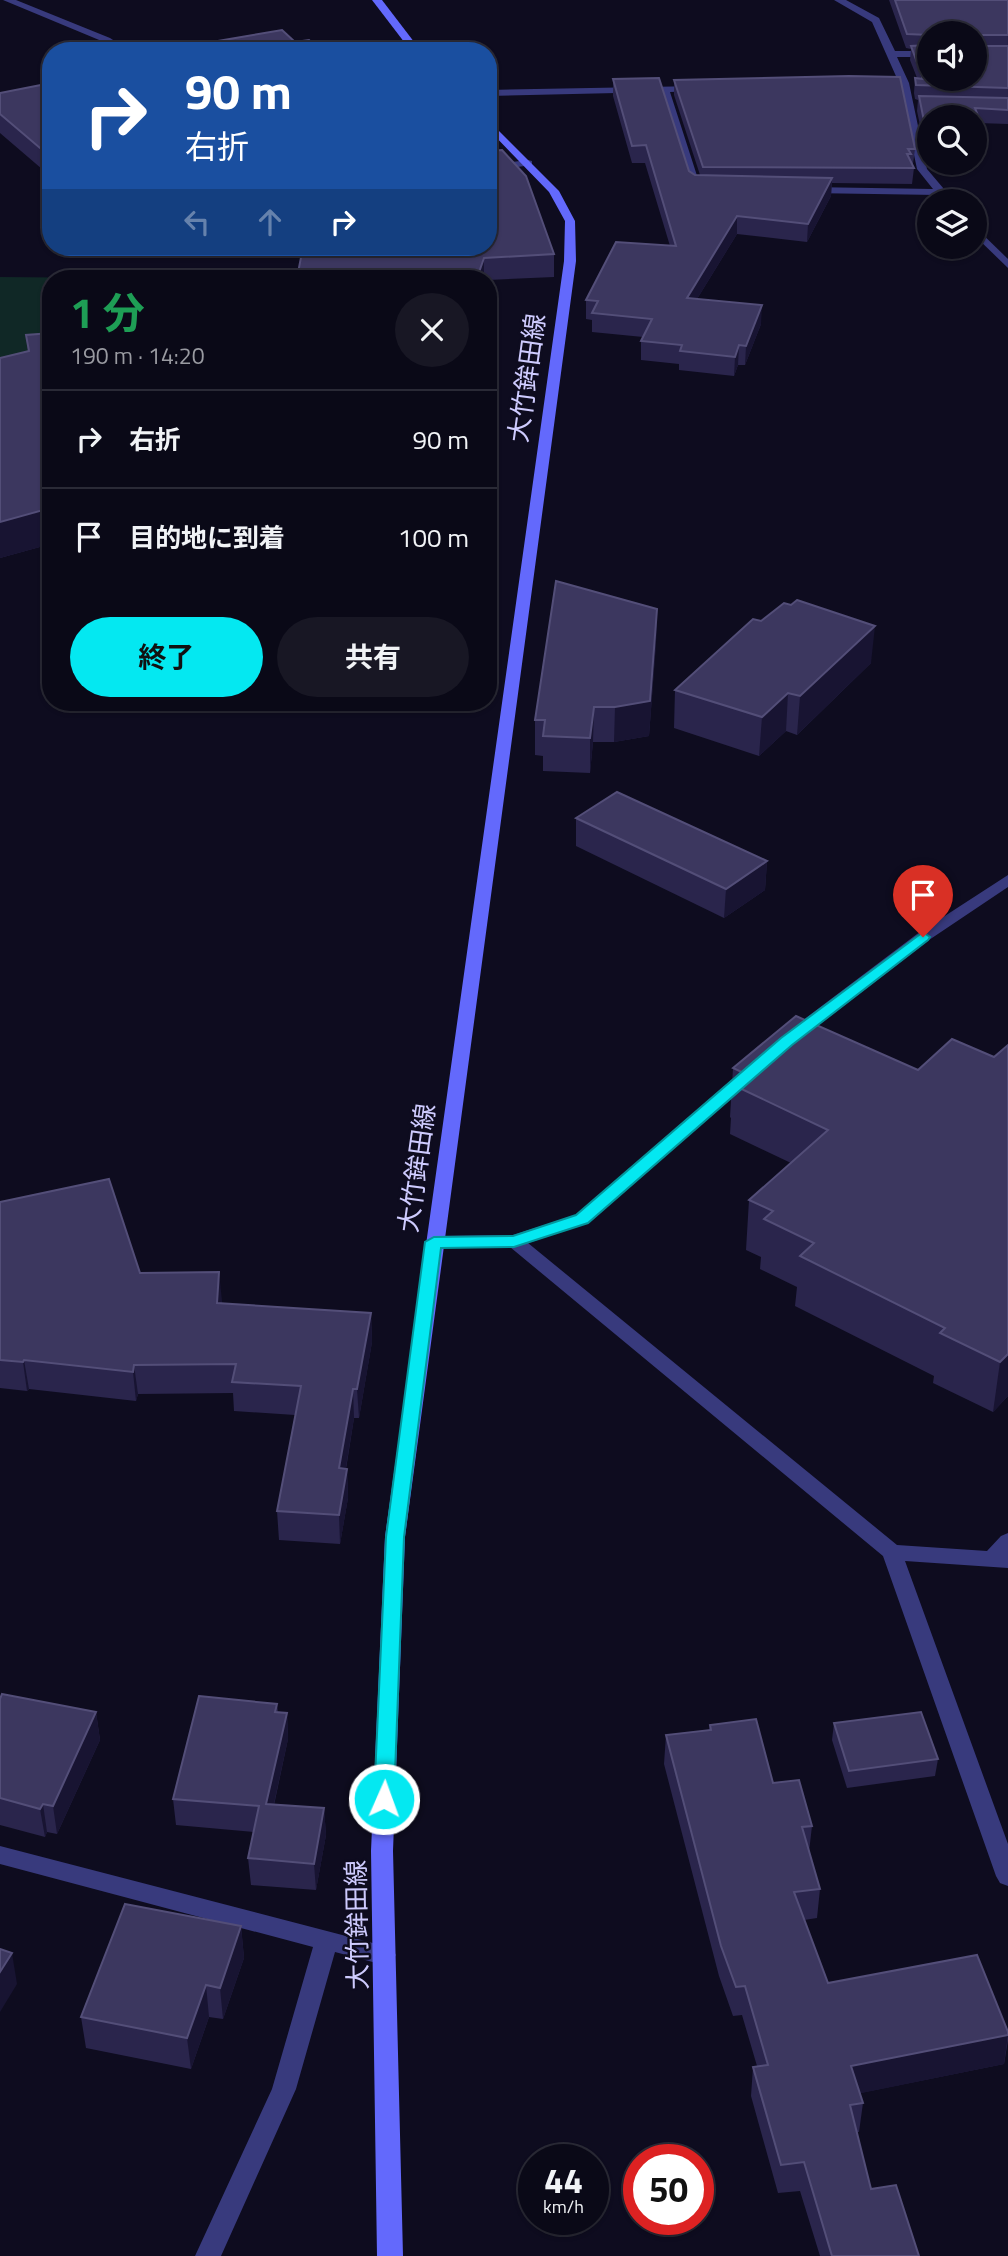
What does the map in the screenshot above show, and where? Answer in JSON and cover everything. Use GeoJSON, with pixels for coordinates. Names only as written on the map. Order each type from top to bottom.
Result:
{"type":"FeatureCollection","features":[{"type":"Feature","properties":{"kind":"main road"},"geometry":{"type":"LineString","coordinates":[[377,0],[409,42]]}},
{"type":"Feature","properties":{"kind":"main road","name":"大竹鉾田線"},"geometry":{"type":"LineString","coordinates":[[390,2256],[382,1851],[395,1537],[570,261],[570,221],[554,191],[497,132]]}},
{"type":"Feature","properties":{"kind":"street"},"geometry":{"type":"LineString","coordinates":[[8,0],[110,42]]}},
{"type":"Feature","properties":{"kind":"street"},"geometry":{"type":"LineString","coordinates":[[839,0],[876,20],[904,83],[922,169],[939,189]]}},
{"type":"Feature","properties":{"kind":"street"},"geometry":{"type":"LineString","coordinates":[[892,54],[917,54]]}},
{"type":"Feature","properties":{"kind":"street"},"geometry":{"type":"LineString","coordinates":[[890,83],[904,83]]}},
{"type":"Feature","properties":{"kind":"street"},"geometry":{"type":"LineString","coordinates":[[497,93],[704,88]]}},
{"type":"Feature","properties":{"kind":"street"},"geometry":{"type":"LineString","coordinates":[[664,89],[696,188],[709,188]]}},
{"type":"Feature","properties":{"kind":"street"},"geometry":{"type":"LineString","coordinates":[[908,105],[917,105]]}},
{"type":"Feature","properties":{"kind":"street"},"geometry":{"type":"LineString","coordinates":[[497,167],[528,163]]}},
{"type":"Feature","properties":{"kind":"street"},"geometry":{"type":"LineString","coordinates":[[791,189],[917,192]]}},
{"type":"Feature","properties":{"kind":"street"},"geometry":{"type":"LineString","coordinates":[[987,242],[1008,264]]}},
{"type":"Feature","properties":{"kind":"street"},"geometry":{"type":"LineString","coordinates":[[434,1242],[514,1241],[582,1219],[771,1055],[923,937],[1008,880]]}},
{"type":"Feature","properties":{"kind":"street"},"geometry":{"type":"LineString","coordinates":[[514,1241],[892,1552],[1008,1875]]}},
{"type":"Feature","properties":{"kind":"street"},"geometry":{"type":"LineString","coordinates":[[892,1552],[1001,1559],[1008,1541]]}},
{"type":"Feature","properties":{"kind":"street"},"geometry":{"type":"LineString","coordinates":[[0,1855],[384,1955]]}},
{"type":"Feature","properties":{"kind":"street"},"geometry":{"type":"LineString","coordinates":[[208,2256],[284,2089],[327,1940]]}},
{"type":"Feature","properties":{"kind":"green space"},"geometry":{"type":"Polygon","coordinates":[[[0,277],[42,277],[42,365],[0,379],[0,277]]]}},
{"type":"Feature","properties":{"kind":"building"},"geometry":{"type":"Polygon","coordinates":[[[895,0],[1008,0],[1008,35],[987,35],[987,21],[917,21],[917,34],[907,34],[895,0]]]}},
{"type":"Feature","properties":{"kind":"building"},"geometry":{"type":"Polygon","coordinates":[[[282,30],[295,42],[212,42],[282,30]]]}},
{"type":"Feature","properties":{"kind":"building"},"geometry":{"type":"Polygon","coordinates":[[[911,46],[917,46],[917,62],[911,46]]]}},
{"type":"Feature","properties":{"kind":"building"},"geometry":{"type":"Polygon","coordinates":[[[987,46],[1008,46],[1008,88],[987,87],[987,46]]]}},
{"type":"Feature","properties":{"kind":"building"},"geometry":{"type":"Polygon","coordinates":[[[900,77],[915,149],[908,149],[911,154],[907,154],[914,168],[703,167],[674,80],[900,77]]]}},
{"type":"Feature","properties":{"kind":"building"},"geometry":{"type":"Polygon","coordinates":[[[659,78],[689,171],[695,175],[832,178],[808,224],[737,216],[687,298],[762,305],[746,346],[739,345],[735,357],[680,351],[682,345],[641,341],[652,319],[592,313],[598,301],[586,300],[616,242],[676,246],[646,145],[632,146],[613,79],[659,78]]]}},
{"type":"Feature","properties":{"kind":"building"},"geometry":{"type":"Polygon","coordinates":[[[42,85],[42,149],[0,114],[0,93],[42,85]]]}},
{"type":"Feature","properties":{"kind":"building"},"geometry":{"type":"Polygon","coordinates":[[[919,96],[1008,98],[1008,110],[987,109],[987,105],[921,105],[919,96]]]}},
{"type":"Feature","properties":{"kind":"building"},"geometry":{"type":"Polygon","coordinates":[[[497,150],[502,150],[526,176],[554,254],[484,258],[480,270],[299,270],[301,256],[497,256],[497,150]]]}},
{"type":"Feature","properties":{"kind":"building"},"geometry":{"type":"Polygon","coordinates":[[[42,334],[42,510],[0,522],[0,358],[29,351],[26,335],[42,334]]]}},
{"type":"Feature","properties":{"kind":"building"},"geometry":{"type":"Polygon","coordinates":[[[556,581],[657,609],[650,701],[615,707],[594,707],[590,738],[543,736],[545,720],[535,720],[556,581]]]}},
{"type":"Feature","properties":{"kind":"building"},"geometry":{"type":"Polygon","coordinates":[[[797,600],[875,626],[800,696],[788,693],[762,717],[675,690],[753,619],[761,621],[784,603],[791,605],[797,600]]]}},
{"type":"Feature","properties":{"kind":"building"},"geometry":{"type":"Polygon","coordinates":[[[617,792],[767,861],[726,889],[576,818],[617,792]]]}},
{"type":"Feature","properties":{"kind":"building"},"geometry":{"type":"Polygon","coordinates":[[[796,1016],[918,1070],[952,1039],[994,1057],[1008,1045],[1008,1354],[1000,1362],[940,1333],[945,1328],[800,1256],[814,1243],[764,1219],[773,1211],[749,1200],[828,1130],[733,1085],[746,1074],[733,1068],[796,1016]]]}},
{"type":"Feature","properties":{"kind":"building"},"geometry":{"type":"Polygon","coordinates":[[[109,1179],[140,1273],[219,1272],[217,1303],[371,1313],[357,1389],[353,1389],[339,1468],[347,1469],[339,1515],[277,1511],[301,1386],[232,1382],[236,1364],[134,1365],[133,1372],[24,1360],[0,1360],[0,1202],[109,1179]]]}},
{"type":"Feature","properties":{"kind":"building"},"geometry":{"type":"Polygon","coordinates":[[[2,1694],[96,1712],[53,1806],[43,1804],[40,1809],[0,1798],[2,1694]]]}},
{"type":"Feature","properties":{"kind":"building"},"geometry":{"type":"Polygon","coordinates":[[[199,1696],[277,1704],[275,1712],[287,1713],[266,1804],[324,1808],[314,1864],[248,1858],[259,1806],[173,1799],[199,1696]]]}},
{"type":"Feature","properties":{"kind":"building"},"geometry":{"type":"Polygon","coordinates":[[[921,1712],[938,1759],[849,1771],[834,1723],[921,1712]]]}},
{"type":"Feature","properties":{"kind":"building"},"geometry":{"type":"Polygon","coordinates":[[[756,1719],[773,1783],[799,1780],[812,1826],[802,1827],[820,1889],[794,1892],[828,1983],[977,1955],[1008,2032],[1008,2035],[851,2066],[863,2103],[850,2105],[871,2189],[896,2185],[919,2256],[832,2256],[804,2162],[781,2165],[753,2067],[768,2065],[745,1986],[736,1987],[721,1946],[666,1735],[711,1730],[710,1725],[756,1719]]]}},
{"type":"Feature","properties":{"kind":"building"},"geometry":{"type":"Polygon","coordinates":[[[125,1904],[241,1926],[220,1988],[206,1985],[187,2038],[81,2017],[125,1904]]]}},
{"type":"Feature","properties":{"kind":"building"},"geometry":{"type":"Polygon","coordinates":[[[0,1949],[12,1953],[0,1972],[0,1949]]]}},
{"type":"Feature","properties":{"kind":"route"},"geometry":{"type":"LineString","coordinates":[[384,1799],[395,1537],[434,1242],[514,1241],[582,1219],[786,1041],[923,937]]}}]}
